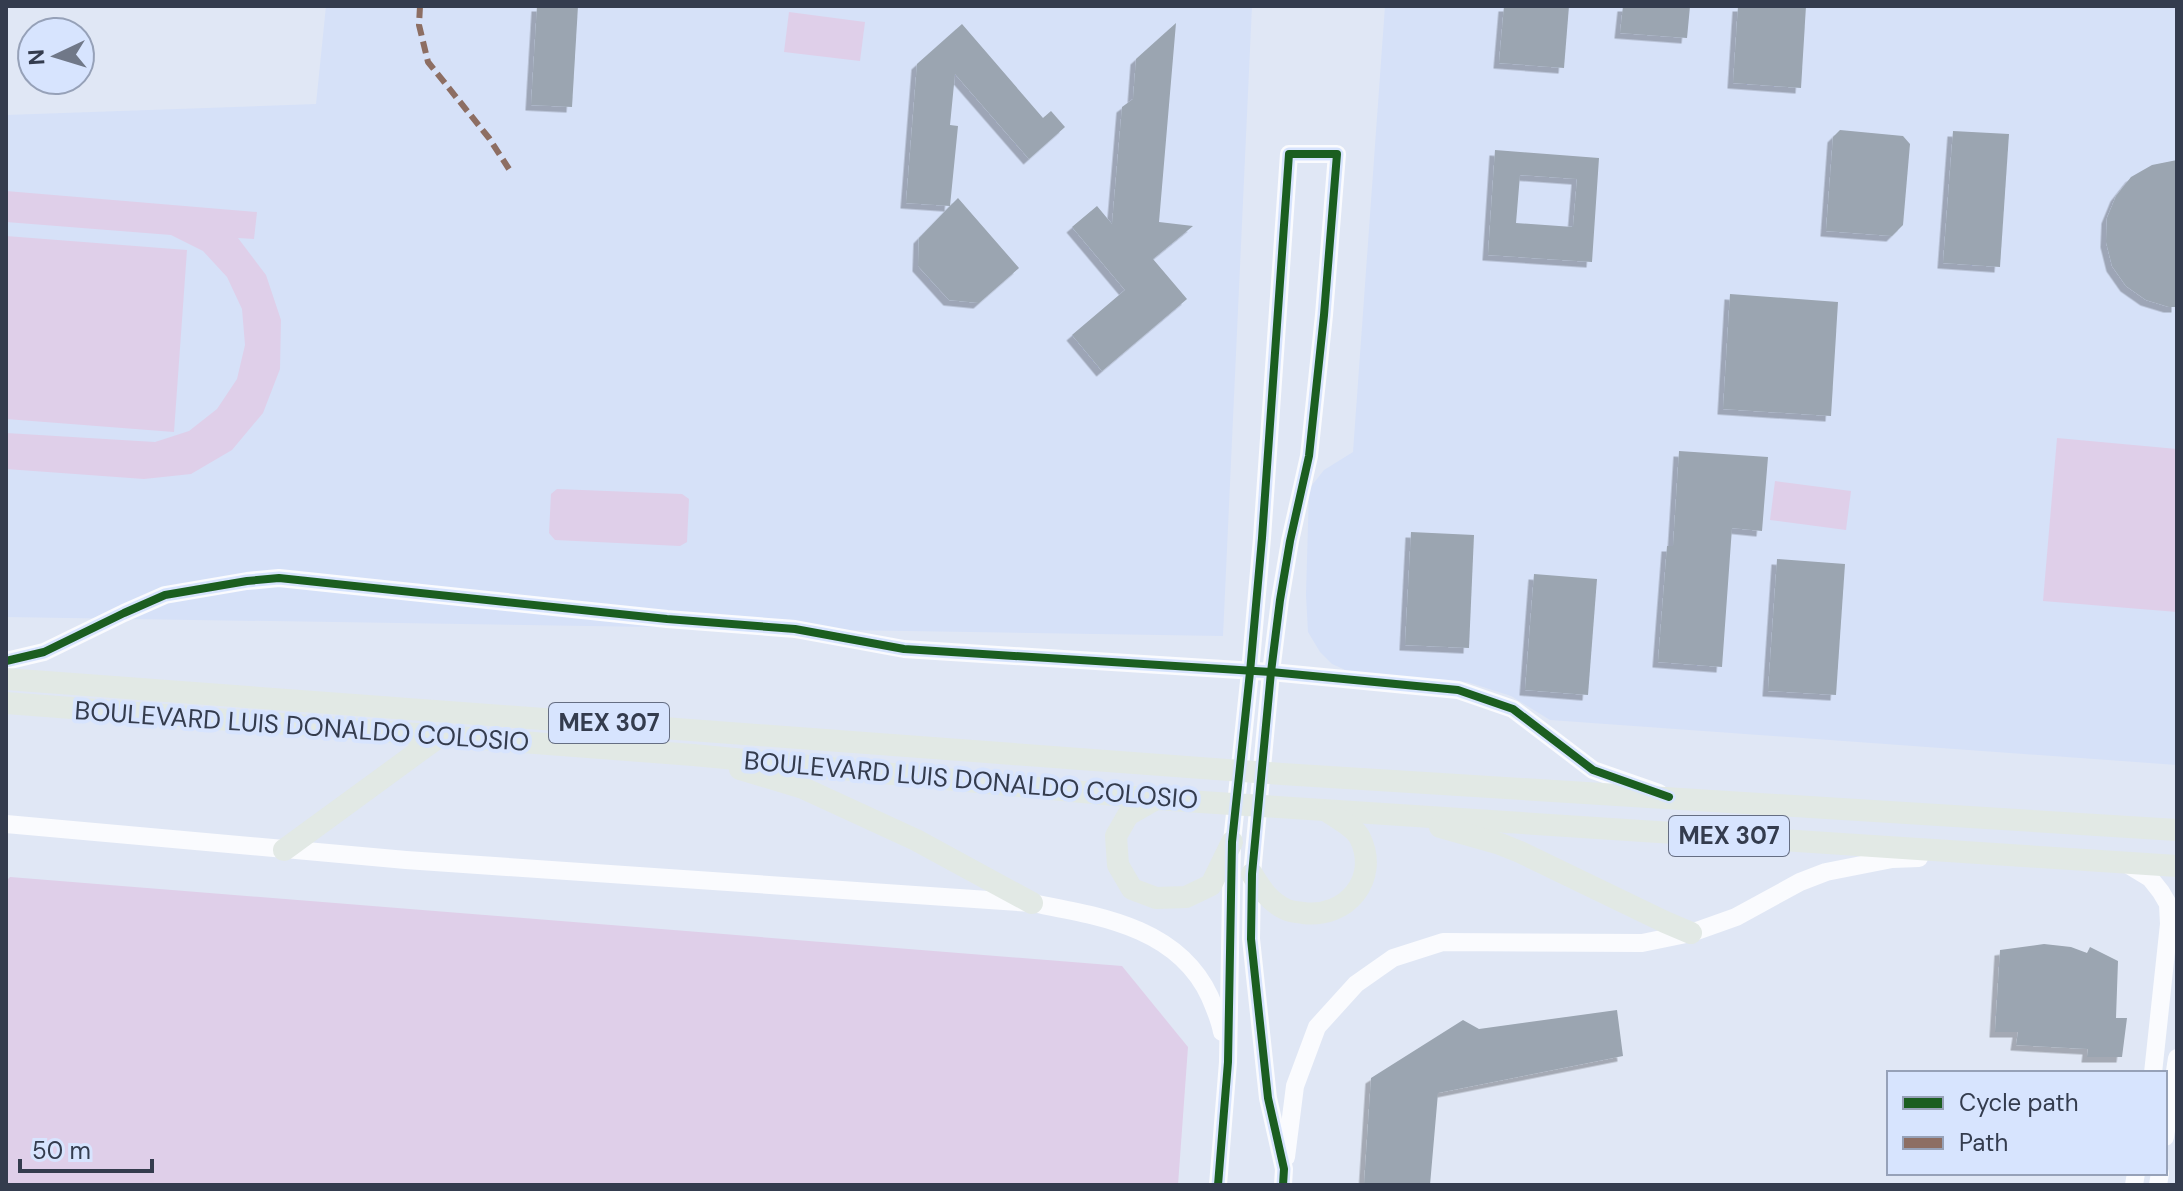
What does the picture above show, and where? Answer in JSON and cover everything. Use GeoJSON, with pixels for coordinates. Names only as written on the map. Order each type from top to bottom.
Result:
{"type":"FeatureCollection","features":[{"type":"Feature","properties":{"kind":"main road","name":"BOULEVARD LUIS DONALDO COLOSIO"},"geometry":{"type":"LineString","coordinates":[[6,679],[1282,774],[2177,830]]}},
{"type":"Feature","properties":{"kind":"main road","name":"BOULEVARD LUIS DONALDO COLOSIO"},"geometry":{"type":"LineString","coordinates":[[6,703],[693,755],[1156,799],[2177,866]]}},
{"type":"Feature","properties":{"kind":"main road"},"geometry":{"type":"LineString","coordinates":[[284,850],[440,736]]}},
{"type":"Feature","properties":{"kind":"main road"},"geometry":{"type":"LineString","coordinates":[[693,755],[803,788],[916,840],[1032,903]]}},
{"type":"Feature","properties":{"kind":"main road"},"geometry":{"type":"LineString","coordinates":[[1156,799],[1128,815],[1116,836],[1118,865],[1132,889],[1156,898],[1186,897],[1211,885],[1232,842]]}},
{"type":"Feature","properties":{"kind":"main road"},"geometry":{"type":"LineString","coordinates":[[1252,874],[1267,897],[1288,911],[1313,914],[1344,906],[1363,883],[1366,857],[1359,835],[1326,810]]}},
{"type":"Feature","properties":{"kind":"main road"},"geometry":{"type":"LineString","coordinates":[[1392,814],[1500,844],[1691,933]]}},
{"type":"Feature","properties":{"kind":"street"},"geometry":{"type":"LineString","coordinates":[[1218,1185],[1228,1062],[1232,842],[1250,672],[1289,154],[1337,154],[1309,456],[1290,541],[1271,672],[1252,874],[1251,939],[1268,1098],[1284,1177]]}},
{"type":"Feature","properties":{"kind":"street"},"geometry":{"type":"LineString","coordinates":[[6,661],[44,652],[165,595],[279,578],[667,619],[795,629],[904,649],[1271,672],[1458,690],[1513,709],[1593,770],[1669,797]]}},
{"type":"Feature","properties":{"kind":"street"},"geometry":{"type":"LineString","coordinates":[[6,824],[284,850],[1032,903],[1100,916],[1144,932],[1181,956],[1204,985],[1220,1021],[1228,1062]]}},
{"type":"Feature","properties":{"kind":"street"},"geometry":{"type":"LineString","coordinates":[[1284,1177],[1295,1086],[1317,1027],[1356,984],[1393,958],[1443,942],[1642,943],[1691,933],[1736,917],[1800,882],[1840,868],[1892,859],[2006,853]]}},
{"type":"Feature","properties":{"kind":"street"},"geometry":{"type":"LineString","coordinates":[[2125,862],[2150,878],[2168,904],[2169,924],[2153,1071]]}},
{"type":"Feature","properties":{"kind":"street"},"geometry":{"type":"LineString","coordinates":[[2167,1124],[2177,1058]]}},
{"type":"Feature","properties":{"kind":"shaded area"},"geometry":{"type":"Polygon","coordinates":[[[326,6],[1252,6],[1223,636],[6,617],[6,115],[316,104],[326,6]]]}},
{"type":"Feature","properties":{"kind":"shaded area"},"geometry":{"type":"Polygon","coordinates":[[[1385,6],[2177,6],[2177,765],[1550,720],[1511,696],[1467,682],[1350,672],[1332,664],[1308,632],[1309,489],[1324,470],[1353,452],[1385,6]]]}},
{"type":"Feature","properties":{"kind":"shaded area"},"geometry":{"type":"Polygon","coordinates":[[[789,12],[865,22],[860,61],[784,52],[789,12]]]}},
{"type":"Feature","properties":{"kind":"shaded area"},"geometry":{"type":"Polygon","coordinates":[[[6,191],[257,212],[254,239],[238,238],[266,275],[281,320],[280,369],[263,413],[232,450],[191,474],[144,479],[6,469],[6,433],[155,442],[189,431],[217,409],[237,379],[245,345],[242,309],[227,277],[203,251],[171,235],[6,222],[6,191]]]}},
{"type":"Feature","properties":{"kind":"shaded area"},"geometry":{"type":"Polygon","coordinates":[[[6,236],[187,250],[174,432],[6,419],[6,236]]]}},
{"type":"Feature","properties":{"kind":"shaded area"},"geometry":{"type":"Polygon","coordinates":[[[2057,438],[2177,449],[2177,612],[2043,601],[2057,438]]]}},
{"type":"Feature","properties":{"kind":"shaded area"},"geometry":{"type":"Polygon","coordinates":[[[1775,481],[1851,491],[1846,530],[1770,520],[1775,481]]]}},
{"type":"Feature","properties":{"kind":"shaded area"},"geometry":{"type":"Polygon","coordinates":[[[557,489],[682,494],[689,499],[687,542],[680,546],[555,540],[549,533],[551,494],[557,489]]]}},
{"type":"Feature","properties":{"kind":"shaded area"},"geometry":{"type":"Polygon","coordinates":[[[10,877],[1122,966],[1188,1047],[1178,1185],[6,1185],[6,881],[10,877]]]}},
{"type":"Feature","properties":{"kind":"building"},"geometry":{"type":"Polygon","coordinates":[[[537,6],[578,6],[572,107],[531,105],[537,6]]]}},
{"type":"Feature","properties":{"kind":"building"},"geometry":{"type":"Polygon","coordinates":[[[1504,6],[1569,6],[1564,68],[1499,63],[1504,6]]]}},
{"type":"Feature","properties":{"kind":"building"},"geometry":{"type":"Polygon","coordinates":[[[1623,6],[1690,6],[1687,38],[1620,33],[1623,6]]]}},
{"type":"Feature","properties":{"kind":"building"},"geometry":{"type":"Polygon","coordinates":[[[1738,6],[1806,6],[1801,88],[1733,83],[1738,6]]]}},
{"type":"Feature","properties":{"kind":"building"},"geometry":{"type":"Polygon","coordinates":[[[1176,23],[1159,222],[1193,226],[1153,259],[1187,299],[1102,371],[1072,335],[1125,290],[1072,227],[1097,206],[1112,224],[1122,107],[1133,99],[1136,59],[1176,23]]]}},
{"type":"Feature","properties":{"kind":"building"},"geometry":{"type":"Polygon","coordinates":[[[962,24],[1043,118],[1051,111],[1065,127],[1029,159],[955,74],[950,125],[958,126],[950,206],[906,203],[917,64],[962,24]]]}},
{"type":"Feature","properties":{"kind":"building"},"geometry":{"type":"Polygon","coordinates":[[[1840,130],[1903,136],[1910,144],[1903,225],[1892,236],[1826,231],[1833,137],[1840,130]]]}},
{"type":"Feature","properties":{"kind":"building"},"geometry":{"type":"Polygon","coordinates":[[[1953,131],[2009,134],[2000,267],[1943,263],[1953,131]]]}},
{"type":"Feature","properties":{"kind":"building"},"geometry":{"type":"Polygon","coordinates":[[[1495,150],[1599,158],[1592,262],[1488,255],[1495,150]],[[1520,175],[1516,223],[1573,227],[1577,179],[1520,175]]]}},
{"type":"Feature","properties":{"kind":"building"},"geometry":{"type":"Polygon","coordinates":[[[2177,160],[2177,307],[2169,307],[2146,300],[2126,286],[2112,266],[2106,242],[2107,218],[2116,196],[2131,177],[2152,165],[2177,160]]]}},
{"type":"Feature","properties":{"kind":"building"},"geometry":{"type":"Polygon","coordinates":[[[958,198],[1019,268],[979,303],[949,300],[918,266],[919,238],[958,198]]]}},
{"type":"Feature","properties":{"kind":"building"},"geometry":{"type":"Polygon","coordinates":[[[1730,294],[1838,302],[1831,416],[1723,409],[1730,294]]]}},
{"type":"Feature","properties":{"kind":"building"},"geometry":{"type":"Polygon","coordinates":[[[1679,451],[1768,457],[1762,531],[1732,528],[1722,667],[1658,662],[1667,546],[1673,546],[1679,451]]]}},
{"type":"Feature","properties":{"kind":"building"},"geometry":{"type":"Polygon","coordinates":[[[1411,532],[1474,535],[1469,648],[1405,645],[1411,532]]]}},
{"type":"Feature","properties":{"kind":"building"},"geometry":{"type":"Polygon","coordinates":[[[1777,559],[1845,564],[1836,695],[1768,691],[1777,559]]]}},
{"type":"Feature","properties":{"kind":"building"},"geometry":{"type":"Polygon","coordinates":[[[1534,574],[1597,579],[1588,695],[1525,690],[1534,574]]]}},
{"type":"Feature","properties":{"kind":"building"},"geometry":{"type":"Polygon","coordinates":[[[2044,944],[2071,947],[2087,953],[2090,947],[2118,961],[2116,1018],[2127,1018],[2122,1057],[2087,1057],[2088,1049],[2016,1045],[2018,1032],[1995,1032],[2000,950],[2044,944]]]}},
{"type":"Feature","properties":{"kind":"building"},"geometry":{"type":"Polygon","coordinates":[[[1617,1010],[1623,1056],[1438,1093],[1430,1185],[1364,1185],[1371,1078],[1463,1020],[1479,1029],[1617,1010]]]}},
{"type":"Feature","properties":{"kind":"marked path"},"geometry":{"type":"LineString","coordinates":[[420,6],[419,25],[428,62],[489,138],[509,169]]}},
{"type":"Feature","properties":{"kind":"cycle path"},"geometry":{"type":"LineString","coordinates":[[1218,1185],[1228,1062],[1232,842],[1262,538],[1289,154],[1337,154],[1309,456],[1280,600],[1252,874],[1251,939],[1268,1098],[1284,1169],[1283,1185]]}},
{"type":"Feature","properties":{"kind":"cycle path"},"geometry":{"type":"LineString","coordinates":[[6,661],[44,652],[165,595],[279,578],[667,619],[795,629],[904,649],[1271,672],[1458,690],[1513,709],[1593,770],[1669,797]]}}]}
